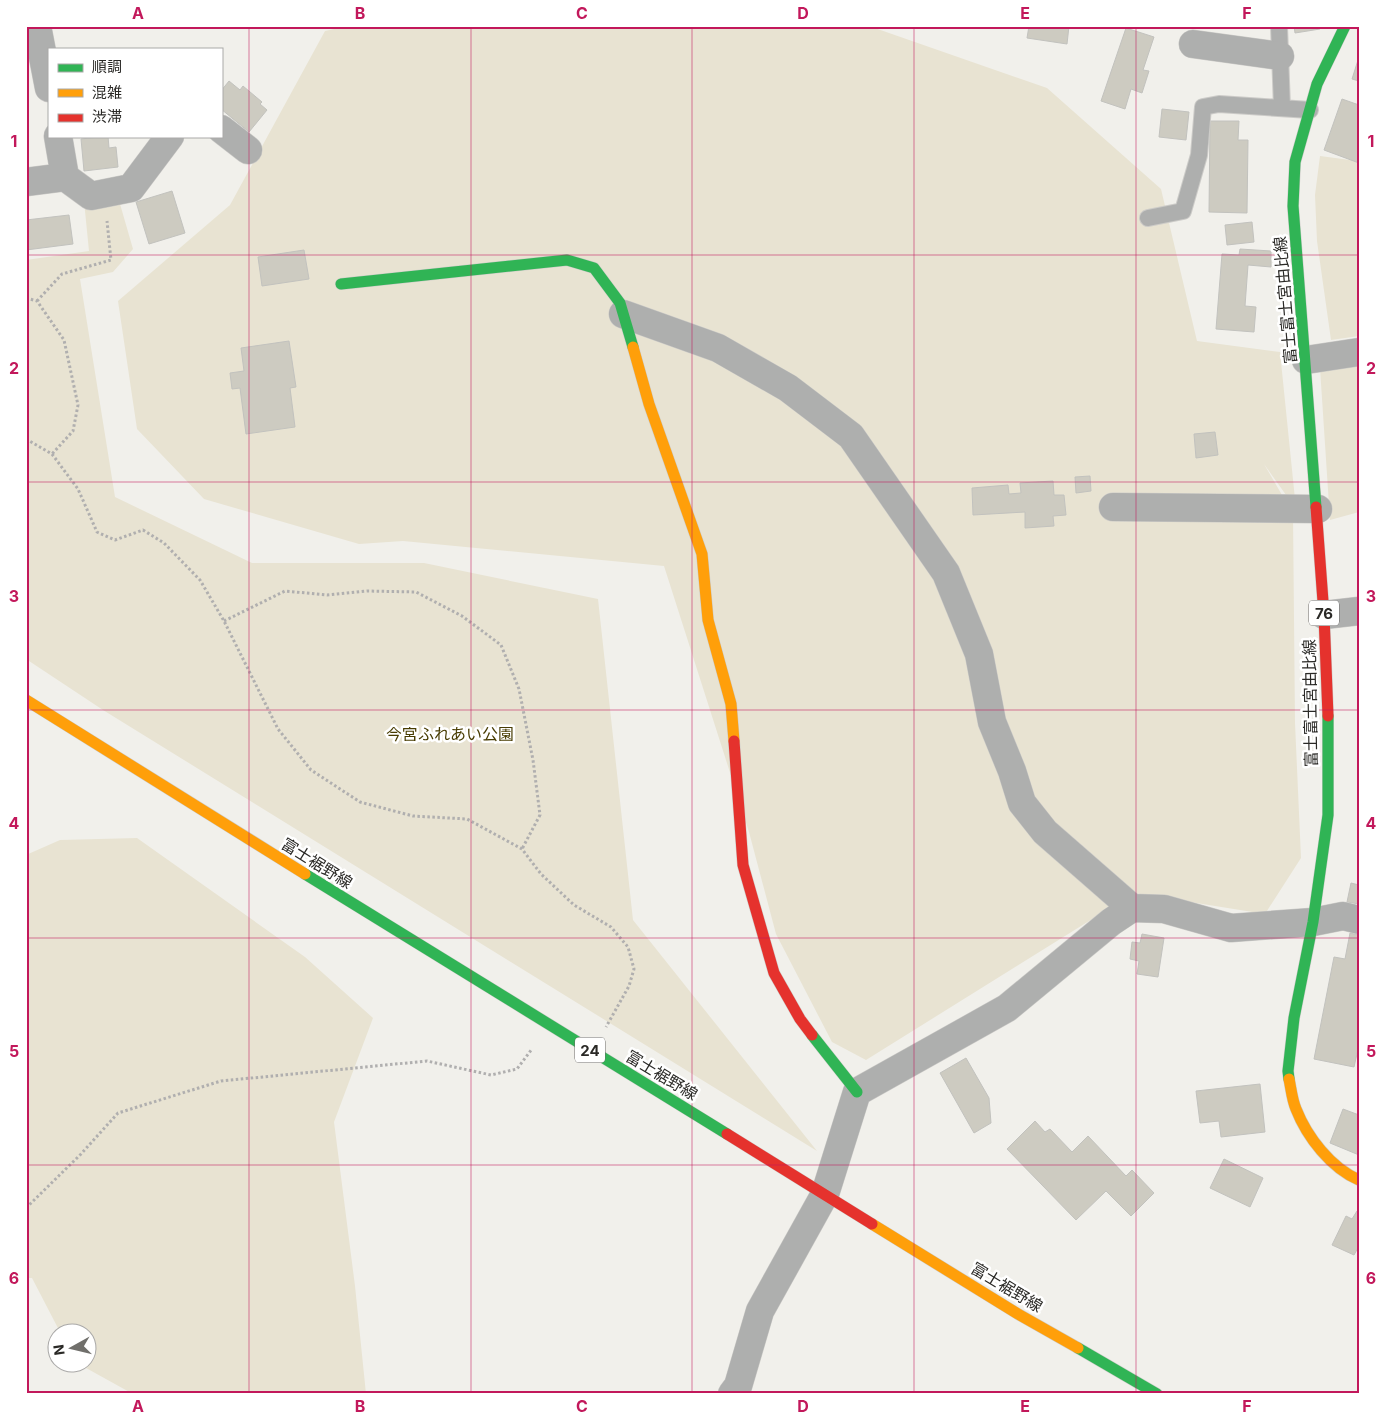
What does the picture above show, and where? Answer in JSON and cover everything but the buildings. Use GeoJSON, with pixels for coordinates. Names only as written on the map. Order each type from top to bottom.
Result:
{"type":"FeatureCollection","features":[{"type":"Feature","properties":{"kind":"main road","name":"富士富士宮由比線"},"geometry":{"type":"LineString","coordinates":[[1345,26],[1317,84],[1295,162],[1293,206],[1318,509],[1324,615],[1328,729],[1328,815],[1314,922],[1294,1018],[1288,1071],[1295,1108],[1316,1146],[1350,1176],[1359,1180]]}},
{"type":"Feature","properties":{"kind":"main road"},"geometry":{"type":"LineString","coordinates":[[341,284],[567,260],[594,268],[620,303],[649,404],[702,554],[708,620],[731,704],[743,865],[774,973],[800,1019],[857,1092]]}},
{"type":"Feature","properties":{"kind":"main road","name":"富士裾野線"},"geometry":{"type":"LineString","coordinates":[[26,700],[1018,1314],[1157,1394]]}},
{"type":"Feature","properties":{"kind":"street"},"geometry":{"type":"LineString","coordinates":[[34,28],[48,84]]}},
{"type":"Feature","properties":{"kind":"street"},"geometry":{"type":"LineString","coordinates":[[1193,44],[1280,56]]}},
{"type":"Feature","properties":{"kind":"street"},"geometry":{"type":"LineString","coordinates":[[222,130],[248,150]]}},
{"type":"Feature","properties":{"kind":"street"},"geometry":{"type":"LineString","coordinates":[[58,138],[66,177],[91,196],[131,188],[168,138]]}},
{"type":"Feature","properties":{"kind":"street"},"geometry":{"type":"LineString","coordinates":[[26,182],[66,177]]}},
{"type":"Feature","properties":{"kind":"street"},"geometry":{"type":"LineString","coordinates":[[623,314],[718,348],[788,388],[851,436],[946,573],[979,654],[992,722],[1012,771],[1022,803],[1045,832],[1132,908]]}},
{"type":"Feature","properties":{"kind":"street"},"geometry":{"type":"LineString","coordinates":[[1306,360],[1359,352]]}},
{"type":"Feature","properties":{"kind":"street"},"geometry":{"type":"LineString","coordinates":[[1112,507],[1318,509]]}},
{"type":"Feature","properties":{"kind":"street"},"geometry":{"type":"LineString","coordinates":[[1324,615],[1359,611]]}},
{"type":"Feature","properties":{"kind":"street"},"geometry":{"type":"LineString","coordinates":[[732,1394],[738,1386],[760,1311],[825,1194],[857,1092],[1007,1008],[1111,922],[1132,908],[1164,909],[1231,928],[1314,922],[1343,916],[1359,920]]}},
{"type":"Feature","properties":{"kind":"lane"},"geometry":{"type":"LineString","coordinates":[[1279,26],[1282,108]]}},
{"type":"Feature","properties":{"kind":"lane"},"geometry":{"type":"LineString","coordinates":[[1148,218],[1183,211],[1199,155],[1203,107],[1219,104],[1310,110]]}},
{"type":"Feature","properties":{"kind":"path"},"geometry":{"type":"LineString","coordinates":[[37,301],[62,274],[111,260],[103,194]]}},
{"type":"Feature","properties":{"kind":"path"},"geometry":{"type":"LineString","coordinates":[[26,298],[37,301],[64,340],[78,405],[73,431],[52,454]]}},
{"type":"Feature","properties":{"kind":"path"},"geometry":{"type":"LineString","coordinates":[[26,439],[52,454],[78,490],[97,532],[115,540],[143,530],[164,543],[200,580],[224,621],[278,729],[312,770],[360,802],[413,816],[467,820],[522,849],[541,874],[574,906],[611,927],[628,947],[634,969],[629,986],[592,1051]]}},
{"type":"Feature","properties":{"kind":"path"},"geometry":{"type":"LineString","coordinates":[[224,621],[285,591],[328,595],[367,591],[416,592],[462,616],[501,645],[519,689],[533,760],[540,815],[522,849]]}},
{"type":"Feature","properties":{"kind":"path"},"geometry":{"type":"LineString","coordinates":[[26,1208],[81,1154],[118,1113],[221,1081],[427,1061],[492,1075],[517,1069],[550,1026]]}},
{"type":"Feature","properties":{"kind":"green space"},"geometry":{"type":"Polygon","coordinates":[[[348,26],[869,26],[1047,88],[1161,189],[1197,341],[1280,352],[1296,509],[1264,464],[1293,514],[1295,723],[1301,858],[1265,914],[1134,893],[866,1060],[832,1042],[776,934],[749,832],[664,566],[403,541],[359,544],[204,499],[137,429],[118,301],[230,205],[325,31],[348,26]]]}},
{"type":"Feature","properties":{"kind":"green space"},"geometry":{"type":"Polygon","coordinates":[[[1320,156],[1359,160],[1359,336],[1331,340],[1317,241],[1315,195],[1320,156]]]}},
{"type":"Feature","properties":{"kind":"green space","name":"今宮ふれあい公園"},"geometry":{"type":"Polygon","coordinates":[[[118,197],[133,249],[113,272],[80,279],[115,497],[252,563],[424,563],[598,599],[633,920],[817,1151],[103,710],[26,659],[26,260],[89,251],[84,201],[118,197]]]}},
{"type":"Feature","properties":{"kind":"green space"},"geometry":{"type":"Polygon","coordinates":[[[1359,362],[1359,512],[1330,520],[1320,368],[1359,362]]]}},
{"type":"Feature","properties":{"kind":"green space"},"geometry":{"type":"Polygon","coordinates":[[[137,838],[305,957],[373,1018],[334,1122],[355,1286],[366,1394],[133,1394],[93,1372],[98,1372],[98,1322],[55,1322],[32,1278],[26,1278],[26,855],[60,840],[137,838]]]}},
{"type":"Feature","properties":{"kind":"traffic: fast"},"geometry":{"type":"LineString","coordinates":[[1316,507],[1293,206],[1295,162],[1317,84],[1345,26]]}},
{"type":"Feature","properties":{"kind":"traffic: fast"},"geometry":{"type":"LineString","coordinates":[[341,284],[567,260],[594,268],[620,303],[633,347]]}},
{"type":"Feature","properties":{"kind":"traffic: fast"},"geometry":{"type":"LineString","coordinates":[[1289,1079],[1288,1071],[1294,1018],[1313,922],[1328,815],[1328,716]]}},
{"type":"Feature","properties":{"kind":"traffic: fast"},"geometry":{"type":"LineString","coordinates":[[305,874],[727,1134]]}},
{"type":"Feature","properties":{"kind":"traffic: fast"},"geometry":{"type":"LineString","coordinates":[[812,1035],[857,1092]]}},
{"type":"Feature","properties":{"kind":"traffic: fast"},"geometry":{"type":"LineString","coordinates":[[1078,1348],[1157,1394]]}},
{"type":"Feature","properties":{"kind":"traffic: slow"},"geometry":{"type":"LineString","coordinates":[[633,347],[649,404],[702,554],[708,620],[731,704],[734,741]]}},
{"type":"Feature","properties":{"kind":"traffic: slow"},"geometry":{"type":"LineString","coordinates":[[26,700],[305,874]]}},
{"type":"Feature","properties":{"kind":"traffic: slow"},"geometry":{"type":"LineString","coordinates":[[1289,1079],[1296,1109],[1313,1141],[1339,1168],[1359,1180]]}},
{"type":"Feature","properties":{"kind":"traffic: slow"},"geometry":{"type":"LineString","coordinates":[[872,1224],[1018,1314],[1078,1348]]}},
{"type":"Feature","properties":{"kind":"traffic: jam"},"geometry":{"type":"LineString","coordinates":[[1316,507],[1324,615],[1328,716]]}},
{"type":"Feature","properties":{"kind":"traffic: jam"},"geometry":{"type":"LineString","coordinates":[[734,741],[743,865],[774,973],[800,1019],[812,1035]]}},
{"type":"Feature","properties":{"kind":"traffic: jam"},"geometry":{"type":"LineString","coordinates":[[727,1134],[872,1224]]}}]}
